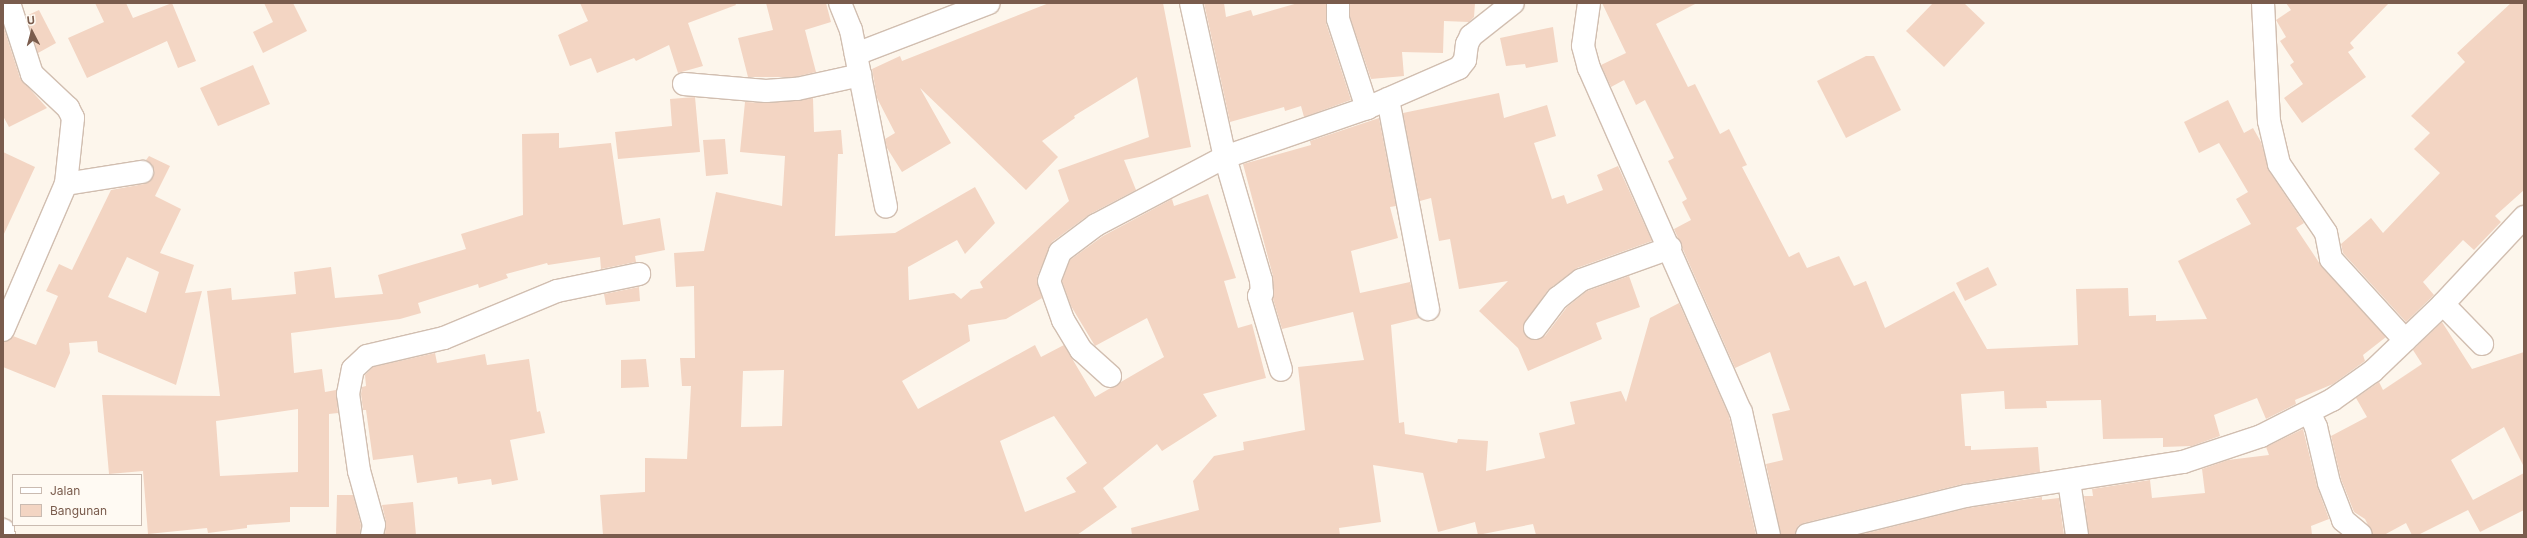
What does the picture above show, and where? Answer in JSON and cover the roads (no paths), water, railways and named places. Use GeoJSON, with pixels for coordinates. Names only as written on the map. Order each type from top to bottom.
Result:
{"type":"FeatureCollection","features":[{"type":"Feature","properties":{"kind":"street"},"geometry":{"type":"LineString","coordinates":[[3,330],[66,184],[73,118],[68,108],[32,74],[9,3]]}},
{"type":"Feature","properties":{"kind":"street"},"geometry":{"type":"LineString","coordinates":[[840,3],[852,30],[886,207]]}},
{"type":"Feature","properties":{"kind":"street"},"geometry":{"type":"LineString","coordinates":[[856,54],[989,3]]}},
{"type":"Feature","properties":{"kind":"street"},"geometry":{"type":"LineString","coordinates":[[1191,3],[1225,157],[1261,280],[1262,292],[1259,296],[1281,370]]}},
{"type":"Feature","properties":{"kind":"street"},"geometry":{"type":"LineString","coordinates":[[1338,3],[1338,19],[1367,108]]}},
{"type":"Feature","properties":{"kind":"street"},"geometry":{"type":"LineString","coordinates":[[1110,376],[1081,350],[1063,320],[1049,281],[1060,252],[1096,225],[1225,157],[1367,108],[1459,68],[1465,60],[1467,44],[1471,36],[1513,3]]}},
{"type":"Feature","properties":{"kind":"street"},"geometry":{"type":"LineString","coordinates":[[1589,3],[1583,46],[1589,68],[1670,248],[1741,412],[1769,535]]}},
{"type":"Feature","properties":{"kind":"street"},"geometry":{"type":"LineString","coordinates":[[2263,3],[2269,121],[2279,164],[2326,233],[2331,259],[2405,340]]}},
{"type":"Feature","properties":{"kind":"street"},"geometry":{"type":"LineString","coordinates":[[684,84],[766,91],[797,89],[860,75]]}},
{"type":"Feature","properties":{"kind":"street"},"geometry":{"type":"LineString","coordinates":[[1388,99],[1428,309]]}},
{"type":"Feature","properties":{"kind":"street"},"geometry":{"type":"LineString","coordinates":[[66,184],[142,172]]}},
{"type":"Feature","properties":{"kind":"street"},"geometry":{"type":"LineString","coordinates":[[1814,534],[1966,496],[2183,462],[2261,436],[2332,400],[2373,371],[2443,304],[2524,217]]}},
{"type":"Feature","properties":{"kind":"street"},"geometry":{"type":"LineString","coordinates":[[1535,328],[1558,298],[1581,280],[1670,248]]}},
{"type":"Feature","properties":{"kind":"street"},"geometry":{"type":"LineString","coordinates":[[372,535],[374,525],[359,471],[348,394],[353,369],[367,356],[444,338],[557,291],[638,274]]}},
{"type":"Feature","properties":{"kind":"street"},"geometry":{"type":"LineString","coordinates":[[2443,304],[2482,344]]}},
{"type":"Feature","properties":{"kind":"street"},"geometry":{"type":"LineString","coordinates":[[2309,412],[2316,427],[2329,483],[2343,520],[2361,535]]}},
{"type":"Feature","properties":{"kind":"street"},"geometry":{"type":"LineString","coordinates":[[2068,481],[2077,535]]}},
{"type":"Feature","properties":{"kind":"street"},"geometry":{"type":"LineString","coordinates":[[3,530],[4,535]]}}]}
